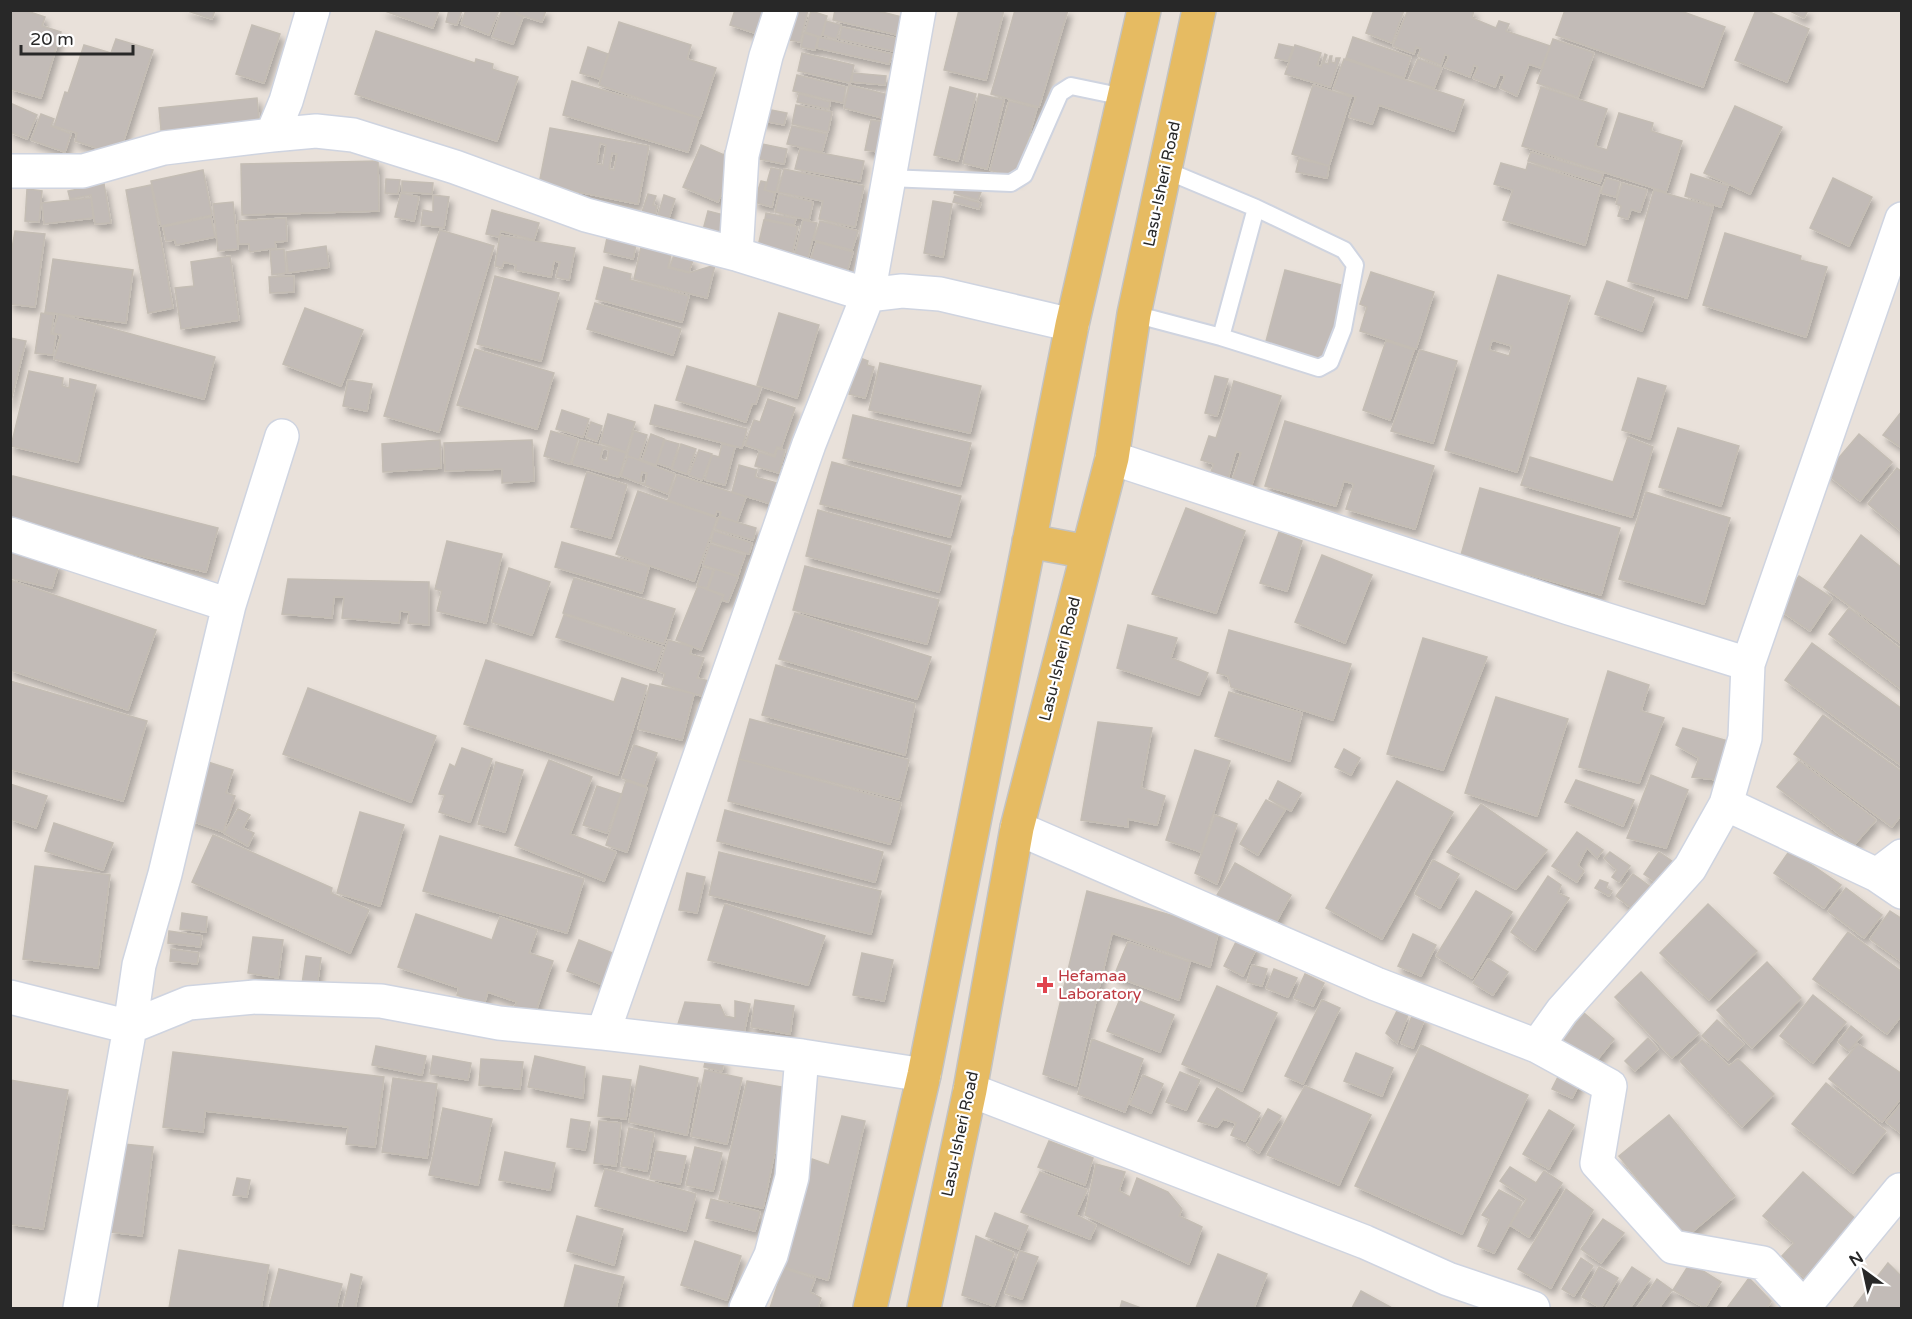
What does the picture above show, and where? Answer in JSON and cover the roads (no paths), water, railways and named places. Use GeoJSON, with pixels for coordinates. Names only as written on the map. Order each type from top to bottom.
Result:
{"type":"FeatureCollection","features":[{"type":"Feature","properties":{"kind":"main road"},"geometry":{"type":"LineString","coordinates":[[870,1308],[924,1075],[1072,325],[1144,10]]}},
{"type":"Feature","properties":{"kind":"main road","name":"Lasu-Isheri Road"},"geometry":{"type":"LineString","coordinates":[[924,1308],[970,1090],[1017,828],[1112,458],[1134,315],[1199,10]]}},
{"type":"Feature","properties":{"kind":"main road"},"geometry":{"type":"LineString","coordinates":[[1029,541],[1088,552]]}},
{"type":"Feature","properties":{"kind":"street"},"geometry":{"type":"LineString","coordinates":[[272,135],[286,101],[313,10]]}},
{"type":"Feature","properties":{"kind":"street"},"geometry":{"type":"LineString","coordinates":[[736,254],[742,154],[766,56],[781,10]]}},
{"type":"Feature","properties":{"kind":"street"},"geometry":{"type":"LineString","coordinates":[[603,1033],[810,444],[868,295],[919,10]]}},
{"type":"Feature","properties":{"kind":"street"},"geometry":{"type":"LineString","coordinates":[[10,171],[83,171],[164,148],[272,135],[316,131],[352,135],[455,167],[586,215],[736,254],[868,295],[903,291],[940,294],[1072,325]]}},
{"type":"Feature","properties":{"kind":"street"},"geometry":{"type":"LineString","coordinates":[[1538,1046],[1562,1011],[1690,868],[1726,804],[1745,738],[1748,664],[1902,219]]}},
{"type":"Feature","properties":{"kind":"street"},"geometry":{"type":"LineString","coordinates":[[80,1308],[139,965],[165,874],[229,605],[282,436]]}},
{"type":"Feature","properties":{"kind":"street"},"geometry":{"type":"LineString","coordinates":[[1112,458],[1569,608],[1748,664]]}},
{"type":"Feature","properties":{"kind":"street"},"geometry":{"type":"LineString","coordinates":[[10,534],[229,605]]}},
{"type":"Feature","properties":{"kind":"street"},"geometry":{"type":"LineString","coordinates":[[1726,804],[1893,874]]}},
{"type":"Feature","properties":{"kind":"street"},"geometry":{"type":"LineString","coordinates":[[1017,828],[1376,984],[1538,1046],[1610,1086],[1597,1163],[1673,1247],[1762,1263],[1804,1308],[1900,1190]]}},
{"type":"Feature","properties":{"kind":"street"},"geometry":{"type":"LineString","coordinates":[[10,997],[130,1027],[189,1003],[255,997],[381,1001],[499,1023],[802,1056],[924,1075]]}},
{"type":"Feature","properties":{"kind":"street"},"geometry":{"type":"LineString","coordinates":[[746,1308],[771,1255],[792,1177],[802,1056]]}},
{"type":"Feature","properties":{"kind":"street"},"geometry":{"type":"LineString","coordinates":[[970,1090],[1365,1242],[1448,1279],[1526,1307]]}},
{"type":"Feature","properties":{"kind":"lane"},"geometry":{"type":"LineString","coordinates":[[888,178],[1011,183],[1024,175],[1060,93],[1071,86],[1124,97]]}},
{"type":"Feature","properties":{"kind":"lane"},"geometry":{"type":"LineString","coordinates":[[1134,315],[1221,337],[1319,368],[1330,362],[1343,329],[1355,265],[1344,250],[1256,208],[1165,170]]}},
{"type":"Feature","properties":{"kind":"lane"},"geometry":{"type":"LineString","coordinates":[[1221,337],[1256,208]]}},
{"type":"Feature","properties":{"kind":"place","name":"Hefamaa Laboratory"},"geometry":{"type":"Point","coordinates":[1045,985]}}]}
